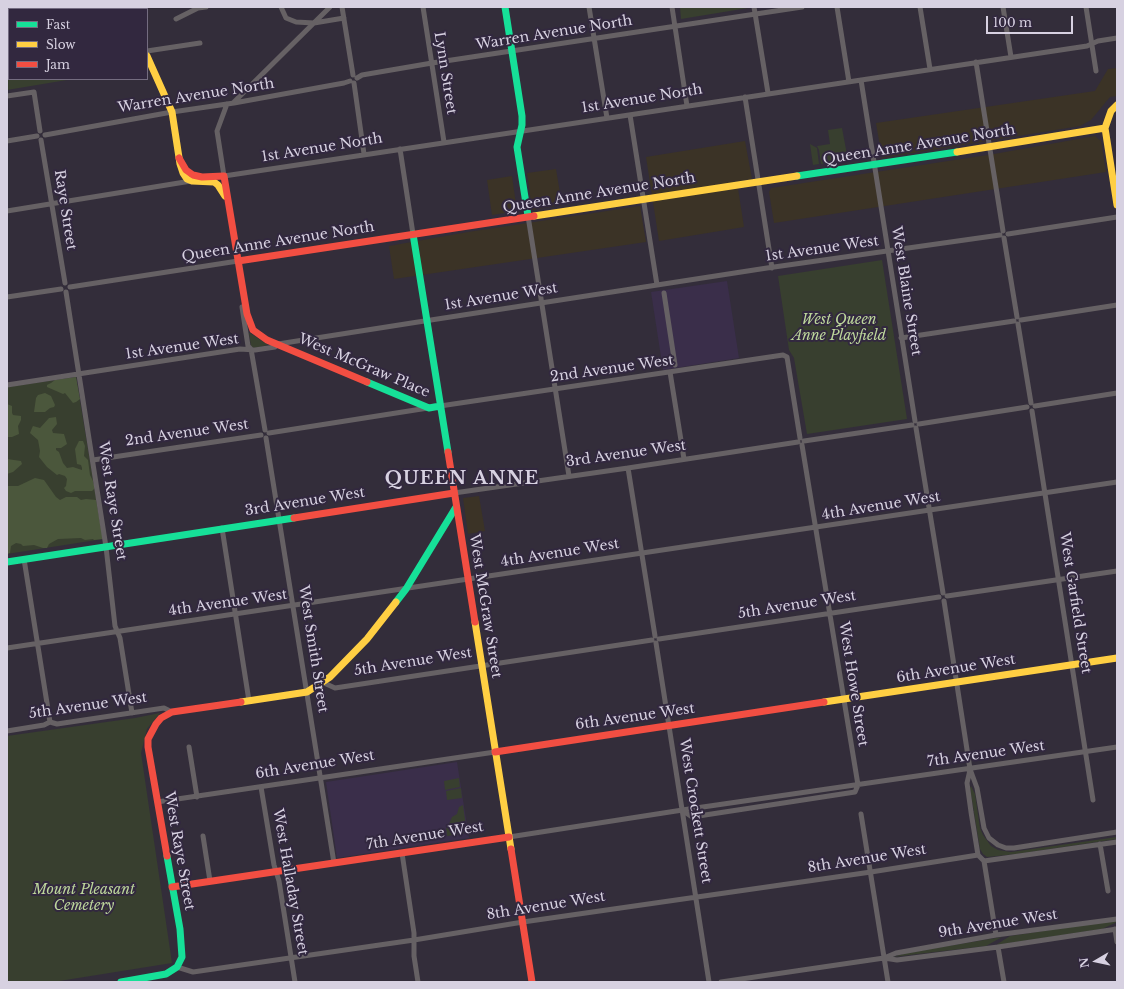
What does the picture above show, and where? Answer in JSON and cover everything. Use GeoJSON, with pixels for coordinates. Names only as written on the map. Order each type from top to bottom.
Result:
{"type":"FeatureCollection","features":[{"type":"Feature","properties":{"kind":"street"},"geometry":{"type":"LineString","coordinates":[[176,19],[198,8],[206,7]]}},
{"type":"Feature","properties":{"kind":"street"},"geometry":{"type":"LineString","coordinates":[[282,7],[286,18],[290,20],[314,23],[344,18]]}},
{"type":"Feature","properties":{"kind":"street"},"geometry":{"type":"LineString","coordinates":[[234,103],[330,7]]}},
{"type":"Feature","properties":{"kind":"street"},"geometry":{"type":"LineString","coordinates":[[342,7],[364,154]]}},
{"type":"Feature","properties":{"kind":"street","name":"Lynn Street"},"geometry":{"type":"LineString","coordinates":[[423,7],[444,142]]}},
{"type":"Feature","properties":{"kind":"street"},"geometry":{"type":"LineString","coordinates":[[505,7],[522,116],[522,125],[517,142],[517,152],[569,476]]}},
{"type":"Feature","properties":{"kind":"street"},"geometry":{"type":"LineString","coordinates":[[589,7],[607,118]]}},
{"type":"Feature","properties":{"kind":"street"},"geometry":{"type":"LineString","coordinates":[[672,7],[687,106]]}},
{"type":"Feature","properties":{"kind":"street"},"geometry":{"type":"LineString","coordinates":[[754,7],[768,93]]}},
{"type":"Feature","properties":{"kind":"street","name":"Warren Avenue North"},"geometry":{"type":"LineString","coordinates":[[7,141],[344,83],[362,75],[802,7]]}},
{"type":"Feature","properties":{"kind":"street"},"geometry":{"type":"LineString","coordinates":[[837,7],[849,82]]}},
{"type":"Feature","properties":{"kind":"street"},"geometry":{"type":"LineString","coordinates":[[920,7],[930,69]]}},
{"type":"Feature","properties":{"kind":"street"},"geometry":{"type":"LineString","coordinates":[[1003,7],[1011,57]]}},
{"type":"Feature","properties":{"kind":"street"},"geometry":{"type":"LineString","coordinates":[[1086,7],[1096,71]]}},
{"type":"Feature","properties":{"kind":"street","name":"1st Avenue North"},"geometry":{"type":"LineString","coordinates":[[179,158],[186,170],[193,175],[202,177],[224,176],[1087,46],[1117,38]]}},
{"type":"Feature","properties":{"kind":"street"},"geometry":{"type":"LineString","coordinates":[[148,51],[200,43]]}},
{"type":"Feature","properties":{"kind":"street"},"geometry":{"type":"LineString","coordinates":[[148,58],[172,112],[179,158],[183,173],[192,181]]}},
{"type":"Feature","properties":{"kind":"street","name":"West Garfield Street"},"geometry":{"type":"LineString","coordinates":[[976,62],[1093,800]]}},
{"type":"Feature","properties":{"kind":"street","name":"West Blaine Street"},"geometry":{"type":"LineString","coordinates":[[861,80],[970,769],[977,788],[984,828],[989,838],[998,845],[1006,848],[1117,832]]}},
{"type":"Feature","properties":{"kind":"street","name":"Raye Street"},"geometry":{"type":"LineString","coordinates":[[7,96],[34,92],[65,283]]}},
{"type":"Feature","properties":{"kind":"street"},"geometry":{"type":"LineString","coordinates":[[745,97],[772,268]]}},
{"type":"Feature","properties":{"kind":"street"},"geometry":{"type":"LineString","coordinates":[[227,104],[217,131],[217,137],[229,208]]}},
{"type":"Feature","properties":{"kind":"street"},"geometry":{"type":"LineString","coordinates":[[1117,105],[1111,112],[1105,128],[1116,188],[1117,205]]}},
{"type":"Feature","properties":{"kind":"street"},"geometry":{"type":"LineString","coordinates":[[630,115],[657,285]]}},
{"type":"Feature","properties":{"kind":"street","name":"Queen Anne Avenue North"},"geometry":{"type":"LineString","coordinates":[[70,287],[528,216],[875,165],[1105,128]]}},
{"type":"Feature","properties":{"kind":"street"},"geometry":{"type":"LineString","coordinates":[[400,149],[413,234]]}},
{"type":"Feature","properties":{"kind":"street"},"geometry":{"type":"LineString","coordinates":[[7,211],[192,181],[214,182],[218,185],[225,197],[229,208]]}},
{"type":"Feature","properties":{"kind":"street","name":"West Smith Street"},"geometry":{"type":"LineString","coordinates":[[229,208],[243,294],[250,322],[254,330],[267,340],[278,344]]}},
{"type":"Feature","properties":{"kind":"street","name":"1st Avenue West"},"geometry":{"type":"LineString","coordinates":[[7,385],[240,349],[255,350],[275,347],[278,344],[427,320],[1117,217]]}},
{"type":"Feature","properties":{"kind":"street","name":"West McGraw Street"},"geometry":{"type":"LineString","coordinates":[[413,234],[532,982]]}},
{"type":"Feature","properties":{"kind":"street"},"geometry":{"type":"LineString","coordinates":[[7,297],[69,290],[70,287],[68,284],[65,283],[62,286],[63,290]]}},
{"type":"Feature","properties":{"kind":"street","name":"West Raye Street"},"geometry":{"type":"LineString","coordinates":[[63,290],[93,460],[106,547],[115,626],[120,638],[132,713]]}},
{"type":"Feature","properties":{"kind":"street"},"geometry":{"type":"LineString","coordinates":[[664,292],[675,365]]}},
{"type":"Feature","properties":{"kind":"street","name":"West Smith Street"},"geometry":{"type":"LineString","coordinates":[[243,294],[242,305],[248,346],[251,349],[267,434],[279,519],[334,863]]}},
{"type":"Feature","properties":{"kind":"street"},"geometry":{"type":"LineString","coordinates":[[901,338],[1117,305]]}},
{"type":"Feature","properties":{"kind":"street","name":"West McGraw Place"},"geometry":{"type":"LineString","coordinates":[[278,344],[429,408],[440,406]]}},
{"type":"Feature","properties":{"kind":"street","name":"2nd Avenue West"},"geometry":{"type":"LineString","coordinates":[[440,406],[780,355],[786,356]]}},
{"type":"Feature","properties":{"kind":"street","name":"West Howe Street"},"geometry":{"type":"LineString","coordinates":[[786,356],[858,785]]}},
{"type":"Feature","properties":{"kind":"street"},"geometry":{"type":"LineString","coordinates":[[670,372],[684,459]]}},
{"type":"Feature","properties":{"kind":"street","name":"3rd Avenue West"},"geometry":{"type":"LineString","coordinates":[[7,562],[454,492],[628,468],[1117,393]]}},
{"type":"Feature","properties":{"kind":"street","name":"2nd Avenue West"},"geometry":{"type":"LineString","coordinates":[[93,460],[260,435],[261,432],[267,434],[429,408]]}},
{"type":"Feature","properties":{"kind":"street","name":"West Crockett Street"},"geometry":{"type":"LineString","coordinates":[[628,468],[709,982]]}},
{"type":"Feature","properties":{"kind":"street","name":"4th Avenue West"},"geometry":{"type":"LineString","coordinates":[[7,648],[1117,482]]}},
{"type":"Feature","properties":{"kind":"street"},"geometry":{"type":"LineString","coordinates":[[307,692],[330,677],[367,639],[406,589],[456,507]]}},
{"type":"Feature","properties":{"kind":"street"},"geometry":{"type":"LineString","coordinates":[[222,528],[249,701]]}},
{"type":"Feature","properties":{"kind":"street"},"geometry":{"type":"LineString","coordinates":[[24,559],[50,722]]}},
{"type":"Feature","properties":{"kind":"street","name":"5th Avenue West"},"geometry":{"type":"LineString","coordinates":[[322,682],[335,688],[1117,571]]}},
{"type":"Feature","properties":{"kind":"street","name":"6th Avenue West"},"geometry":{"type":"LineString","coordinates":[[157,802],[1117,658]]}},
{"type":"Feature","properties":{"kind":"street","name":"5th Avenue West"},"geometry":{"type":"LineString","coordinates":[[148,739],[161,718],[172,712],[307,692]]}},
{"type":"Feature","properties":{"kind":"street","name":"5th Avenue West"},"geometry":{"type":"LineString","coordinates":[[7,731],[44,725],[50,722],[57,724],[164,708],[172,712]]}},
{"type":"Feature","properties":{"kind":"street","name":"West Raye Street"},"geometry":{"type":"LineString","coordinates":[[148,739],[148,747],[182,949],[182,957],[177,967]]}},
{"type":"Feature","properties":{"kind":"street"},"geometry":{"type":"LineString","coordinates":[[189,747],[197,796]]}},
{"type":"Feature","properties":{"kind":"street","name":"7th Avenue West"},"geometry":{"type":"LineString","coordinates":[[172,887],[682,810],[1117,747]]}},
{"type":"Feature","properties":{"kind":"street","name":"West Blaine Street"},"geometry":{"type":"LineString","coordinates":[[970,769],[967,783],[978,855]]}},
{"type":"Feature","properties":{"kind":"street","name":"7th Avenue West"},"geometry":{"type":"LineString","coordinates":[[682,810],[692,817],[855,792],[858,785]]}},
{"type":"Feature","properties":{"kind":"street","name":"West Halladay Street"},"geometry":{"type":"LineString","coordinates":[[261,787],[276,872],[279,880],[295,982]]}},
{"type":"Feature","properties":{"kind":"street"},"geometry":{"type":"LineString","coordinates":[[861,814],[888,982]]}},
{"type":"Feature","properties":{"kind":"street"},"geometry":{"type":"LineString","coordinates":[[203,836],[210,881]]}},
{"type":"Feature","properties":{"kind":"street"},"geometry":{"type":"LineString","coordinates":[[984,861],[1117,842]]}},
{"type":"Feature","properties":{"kind":"street"},"geometry":{"type":"LineString","coordinates":[[1100,844],[1108,891]]}},
{"type":"Feature","properties":{"kind":"street"},"geometry":{"type":"LineString","coordinates":[[402,853],[414,933],[414,956],[418,982]]}},
{"type":"Feature","properties":{"kind":"street"},"geometry":{"type":"LineString","coordinates":[[978,855],[984,861],[996,935]]}},
{"type":"Feature","properties":{"kind":"street","name":"8th Avenue West"},"geometry":{"type":"LineString","coordinates":[[177,967],[193,972],[978,855]]}},
{"type":"Feature","properties":{"kind":"street","name":"9th Avenue West"},"geometry":{"type":"LineString","coordinates":[[721,982],[884,958],[896,953],[996,935],[1117,919]]}},
{"type":"Feature","properties":{"kind":"street"},"geometry":{"type":"LineString","coordinates":[[1116,929],[1117,942]]}},
{"type":"Feature","properties":{"kind":"street","name":"9th Avenue West"},"geometry":{"type":"LineString","coordinates":[[884,958],[897,960],[998,947],[1116,929]]}},
{"type":"Feature","properties":{"kind":"street"},"geometry":{"type":"LineString","coordinates":[[998,947],[1004,982]]}},
{"type":"Feature","properties":{"kind":"street"},"geometry":{"type":"LineString","coordinates":[[121,982],[141,981],[166,974],[177,967]]}},
{"type":"Feature","properties":{"kind":"shaded area"},"geometry":{"type":"Polygon","coordinates":[[[1117,68],[1117,96],[1110,97],[1091,120],[1080,126],[882,158],[876,123],[1095,91],[1108,69],[1117,68]]]}},
{"type":"Feature","properties":{"kind":"shaded area"},"geometry":{"type":"Polygon","coordinates":[[[1095,136],[1101,141],[1106,172],[774,223],[769,192],[771,188],[994,154],[1095,136]]]}},
{"type":"Feature","properties":{"kind":"shaded area"},"geometry":{"type":"Polygon","coordinates":[[[745,141],[752,179],[737,182],[744,227],[659,241],[646,157],[745,141]]]}},
{"type":"Feature","properties":{"kind":"shaded area"},"geometry":{"type":"Polygon","coordinates":[[[556,169],[562,205],[532,210],[527,173],[556,169]]]}},
{"type":"Feature","properties":{"kind":"shaded area"},"geometry":{"type":"Polygon","coordinates":[[[512,176],[517,211],[492,215],[487,180],[512,176]]]}},
{"type":"Feature","properties":{"kind":"shaded area"},"geometry":{"type":"Polygon","coordinates":[[[640,206],[646,242],[394,279],[389,246],[468,232],[640,206]]]}},
{"type":"Feature","properties":{"kind":"shaded area"},"geometry":{"type":"Polygon","coordinates":[[[727,281],[739,358],[663,370],[651,292],[727,281]]]}},
{"type":"Feature","properties":{"kind":"shaded area"},"geometry":{"type":"Polygon","coordinates":[[[479,496],[485,531],[468,534],[463,498],[479,496]]]}},
{"type":"Feature","properties":{"kind":"shaded area"},"geometry":{"type":"Polygon","coordinates":[[[457,762],[469,838],[337,858],[326,782],[457,762]]]}},
{"type":"Feature","properties":{"kind":"green space"},"geometry":{"type":"Polygon","coordinates":[[[680,7],[748,7],[748,8],[681,19],[680,7]]]}},
{"type":"Feature","properties":{"kind":"green space"},"geometry":{"type":"Polygon","coordinates":[[[7,34],[8,80],[67,80],[7,90],[7,34]]]}},
{"type":"Feature","properties":{"kind":"green space"},"geometry":{"type":"Polygon","coordinates":[[[842,128],[848,160],[821,164],[817,146],[830,144],[828,130],[842,128]]]}},
{"type":"Feature","properties":{"kind":"green space"},"geometry":{"type":"Polygon","coordinates":[[[810,144],[817,148],[819,164],[813,165],[810,144]]]}},
{"type":"Feature","properties":{"kind":"green space","name":"West Queen Anne Playfield"},"geometry":{"type":"Polygon","coordinates":[[[882,260],[907,419],[807,434],[794,358],[789,350],[778,276],[882,260]]]}},
{"type":"Feature","properties":{"kind":"green space"},"geometry":{"type":"Polygon","coordinates":[[[249,333],[268,345],[254,348],[251,346],[249,333]]]}},
{"type":"Feature","properties":{"kind":"green space"},"geometry":{"type":"Polygon","coordinates":[[[76,377],[103,539],[7,554],[7,387],[76,377]]]}},
{"type":"Feature","properties":{"kind":"green space"},"geometry":{"type":"Polygon","coordinates":[[[76,377],[80,399],[76,402],[73,403],[65,393],[63,394],[47,387],[47,385],[55,380],[76,377]]]}},
{"type":"Feature","properties":{"kind":"green space"},"geometry":{"type":"Polygon","coordinates":[[[45,393],[51,396],[55,405],[54,407],[45,412],[34,412],[36,398],[38,395],[45,393]]]}},
{"type":"Feature","properties":{"kind":"green space"},"geometry":{"type":"Polygon","coordinates":[[[7,404],[12,406],[13,415],[21,416],[18,426],[19,434],[12,437],[7,437],[7,404]]]}},
{"type":"Feature","properties":{"kind":"green space"},"geometry":{"type":"Polygon","coordinates":[[[56,417],[57,424],[52,430],[53,433],[64,434],[67,444],[61,448],[56,448],[56,450],[59,452],[63,463],[67,468],[73,467],[82,470],[81,465],[77,464],[75,449],[79,441],[83,441],[85,446],[84,456],[88,460],[90,475],[95,488],[92,491],[75,491],[71,493],[66,491],[64,488],[66,486],[67,479],[65,476],[59,474],[57,475],[47,467],[39,457],[40,451],[38,440],[30,433],[32,428],[33,426],[40,428],[49,418],[56,417]]]}},
{"type":"Feature","properties":{"kind":"green space"},"geometry":{"type":"Polygon","coordinates":[[[7,459],[21,461],[22,464],[13,472],[7,474],[7,459]]]}},
{"type":"Feature","properties":{"kind":"green space"},"geometry":{"type":"Polygon","coordinates":[[[35,478],[44,480],[56,497],[60,500],[66,497],[77,497],[81,500],[96,500],[103,539],[58,539],[49,544],[47,548],[34,545],[23,546],[16,543],[11,546],[10,553],[7,554],[7,486],[18,486],[35,478]]]}},
{"type":"Feature","properties":{"kind":"green space","name":"Mount Pleasant Cemetery"},"geometry":{"type":"Polygon","coordinates":[[[160,713],[147,729],[141,753],[172,963],[53,982],[7,982],[7,736],[135,718],[160,713]]]}},
{"type":"Feature","properties":{"kind":"green space"},"geometry":{"type":"Polygon","coordinates":[[[459,778],[460,787],[445,790],[444,781],[459,778]]]}},
{"type":"Feature","properties":{"kind":"green space"},"geometry":{"type":"Polygon","coordinates":[[[971,786],[975,794],[980,828],[991,846],[998,850],[1011,852],[1117,837],[1117,839],[987,857],[980,849],[970,788],[971,786]]]}},
{"type":"Feature","properties":{"kind":"green space"},"geometry":{"type":"Polygon","coordinates":[[[461,788],[462,798],[447,800],[446,791],[461,788]]]}},
{"type":"Feature","properties":{"kind":"green space"},"geometry":{"type":"Polygon","coordinates":[[[463,805],[467,833],[447,836],[446,825],[449,824],[452,817],[457,814],[459,807],[463,805]]]}},
{"type":"Feature","properties":{"kind":"green space"},"geometry":{"type":"Polygon","coordinates":[[[1117,920],[1117,922],[1102,929],[996,945],[1010,936],[1117,920]]]}},
{"type":"Feature","properties":{"kind":"green space"},"geometry":{"type":"Polygon","coordinates":[[[1002,937],[986,946],[893,957],[906,953],[1002,937]]]}},
{"type":"Feature","properties":{"kind":"traffic: fast"},"geometry":{"type":"LineString","coordinates":[[505,7],[522,116],[522,125],[517,147],[528,216]]}},
{"type":"Feature","properties":{"kind":"traffic: fast"},"geometry":{"type":"LineString","coordinates":[[797,176],[957,152]]}},
{"type":"Feature","properties":{"kind":"traffic: fast"},"geometry":{"type":"LineString","coordinates":[[413,234],[448,452]]}},
{"type":"Feature","properties":{"kind":"traffic: fast"},"geometry":{"type":"LineString","coordinates":[[367,382],[429,408],[440,406]]}},
{"type":"Feature","properties":{"kind":"traffic: fast"},"geometry":{"type":"LineString","coordinates":[[396,602],[406,589],[456,507]]}},
{"type":"Feature","properties":{"kind":"traffic: fast"},"geometry":{"type":"LineString","coordinates":[[7,562],[294,518]]}},
{"type":"Feature","properties":{"kind":"traffic: fast"},"geometry":{"type":"LineString","coordinates":[[121,982],[166,974],[177,967],[182,957],[180,929],[167,856]]}},
{"type":"Feature","properties":{"kind":"traffic: slow"},"geometry":{"type":"LineString","coordinates":[[148,58],[172,112],[180,164],[183,173],[187,179],[192,181],[214,182],[218,185],[225,196]]}},
{"type":"Feature","properties":{"kind":"traffic: slow"},"geometry":{"type":"LineString","coordinates":[[1117,105],[1111,111],[1105,128],[1117,205]]}},
{"type":"Feature","properties":{"kind":"traffic: slow"},"geometry":{"type":"LineString","coordinates":[[957,152],[1105,128]]}},
{"type":"Feature","properties":{"kind":"traffic: slow"},"geometry":{"type":"LineString","coordinates":[[534,216],[797,176]]}},
{"type":"Feature","properties":{"kind":"traffic: slow"},"geometry":{"type":"LineString","coordinates":[[241,702],[307,692],[330,677],[367,639],[396,602]]}},
{"type":"Feature","properties":{"kind":"traffic: slow"},"geometry":{"type":"LineString","coordinates":[[475,622],[511,849]]}},
{"type":"Feature","properties":{"kind":"traffic: slow"},"geometry":{"type":"LineString","coordinates":[[824,702],[1117,658]]}},
{"type":"Feature","properties":{"kind":"traffic: jam"},"geometry":{"type":"LineString","coordinates":[[179,158],[186,170],[193,175],[202,177],[224,176],[247,314],[253,330],[267,340],[367,382]]}},
{"type":"Feature","properties":{"kind":"traffic: jam"},"geometry":{"type":"LineString","coordinates":[[238,261],[534,216]]}},
{"type":"Feature","properties":{"kind":"traffic: jam"},"geometry":{"type":"LineString","coordinates":[[448,452],[475,622]]}},
{"type":"Feature","properties":{"kind":"traffic: jam"},"geometry":{"type":"LineString","coordinates":[[294,518],[454,493]]}},
{"type":"Feature","properties":{"kind":"traffic: jam"},"geometry":{"type":"LineString","coordinates":[[167,856],[148,747],[148,739],[161,718],[172,712],[241,702]]}},
{"type":"Feature","properties":{"kind":"traffic: jam"},"geometry":{"type":"LineString","coordinates":[[495,752],[824,702]]}},
{"type":"Feature","properties":{"kind":"traffic: jam"},"geometry":{"type":"LineString","coordinates":[[172,887],[509,837]]}},
{"type":"Feature","properties":{"kind":"traffic: jam"},"geometry":{"type":"LineString","coordinates":[[511,849],[532,982]]}},
{"type":"Feature","properties":{"kind":"district","name":"QUEEN ANNE"},"geometry":{"type":"Point","coordinates":[462,479]}}]}
